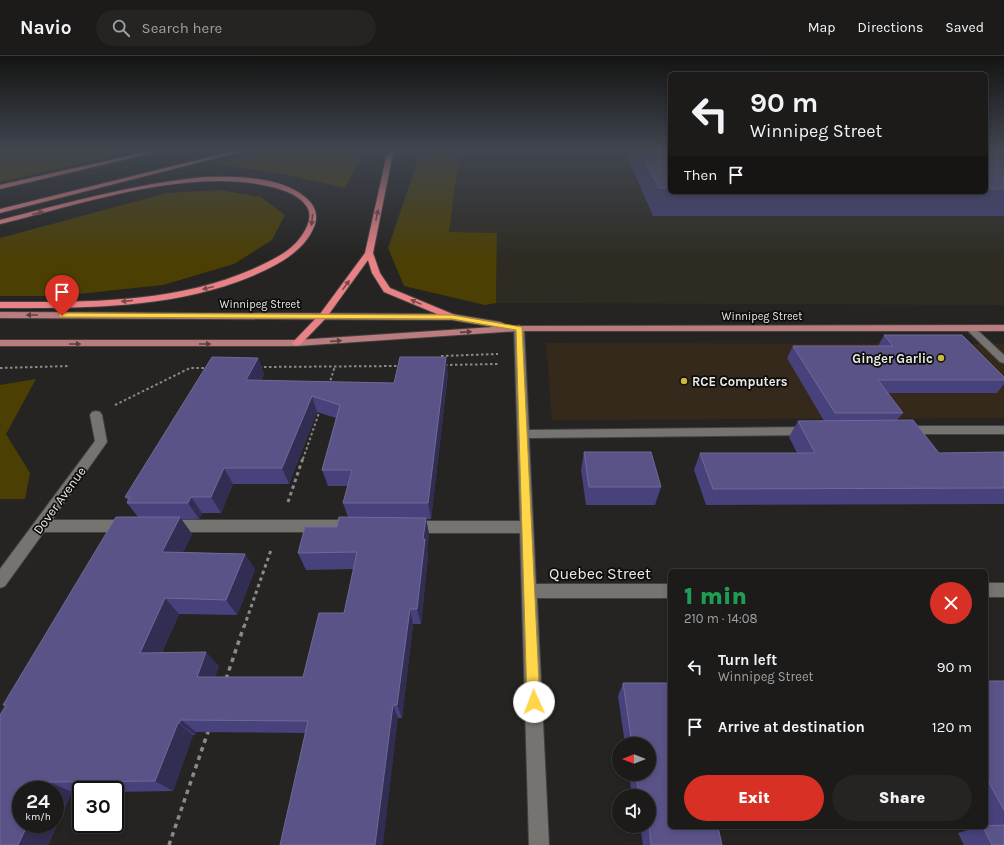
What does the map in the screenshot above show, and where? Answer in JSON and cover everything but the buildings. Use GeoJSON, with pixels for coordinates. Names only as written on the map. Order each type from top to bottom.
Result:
{"type":"FeatureCollection","features":[{"type":"Feature","properties":{"kind":"highway"},"geometry":{"type":"LineString","coordinates":[[0,211],[101,186]]}},
{"type":"Feature","properties":{"kind":"highway"},"geometry":{"type":"LineString","coordinates":[[0,222],[151,186]]}},
{"type":"Feature","properties":{"kind":"highway"},"geometry":{"type":"LineString","coordinates":[[0,305],[80,305],[166,298],[209,288],[247,274],[285,256],[302,242],[312,225],[313,211],[306,200],[291,191],[276,186]]}},
{"type":"Feature","properties":{"kind":"highway"},"geometry":{"type":"LineString","coordinates":[[297,343],[323,316],[370,253],[383,186]]}},
{"type":"Feature","properties":{"kind":"highway"},"geometry":{"type":"LineString","coordinates":[[370,253],[376,273],[386,290],[452,317]]}},
{"type":"Feature","properties":{"kind":"main road","name":"Winnipeg Street"},"geometry":{"type":"LineString","coordinates":[[0,315],[452,317],[519,328]]}},
{"type":"Feature","properties":{"kind":"main road","name":"Winnipeg Street"},"geometry":{"type":"LineString","coordinates":[[0,343],[297,343],[519,328],[1004,328]]}},
{"type":"Feature","properties":{"kind":"street"},"geometry":{"type":"LineString","coordinates":[[519,328],[539,845]]}},
{"type":"Feature","properties":{"kind":"street"},"geometry":{"type":"LineString","coordinates":[[970,328],[1004,360]]}},
{"type":"Feature","properties":{"kind":"street","name":"Dover Avenue"},"geometry":{"type":"LineString","coordinates":[[0,581],[101,442],[96,415]]}},
{"type":"Feature","properties":{"kind":"street"},"geometry":{"type":"LineString","coordinates":[[894,431],[1004,430]]}},
{"type":"Feature","properties":{"kind":"street"},"geometry":{"type":"LineString","coordinates":[[523,434],[823,431]]}},
{"type":"Feature","properties":{"kind":"street"},"geometry":{"type":"LineString","coordinates":[[40,526],[136,526]]}},
{"type":"Feature","properties":{"kind":"street"},"geometry":{"type":"LineString","coordinates":[[160,526],[364,526]]}},
{"type":"Feature","properties":{"kind":"street"},"geometry":{"type":"LineString","coordinates":[[395,526],[527,527]]}},
{"type":"Feature","properties":{"kind":"street"},"geometry":{"type":"LineString","coordinates":[[988,590],[1004,590]]}},
{"type":"Feature","properties":{"kind":"street","name":"Quebec Street"},"geometry":{"type":"LineString","coordinates":[[530,591],[668,591]]}},
{"type":"Feature","properties":{"kind":"path"},"geometry":{"type":"LineString","coordinates":[[443,365],[520,364]]}},
{"type":"Feature","properties":{"kind":"path"},"geometry":{"type":"LineString","coordinates":[[328,388],[335,366]]}},
{"type":"Feature","properties":{"kind":"path"},"geometry":{"type":"LineString","coordinates":[[259,367],[405,366]]}},
{"type":"Feature","properties":{"kind":"path"},"geometry":{"type":"LineString","coordinates":[[96,415],[190,368],[212,368]]}},
{"type":"Feature","properties":{"kind":"path"},"geometry":{"type":"LineString","coordinates":[[225,682],[322,403]]}},
{"type":"Feature","properties":{"kind":"path"},"geometry":{"type":"LineString","coordinates":[[169,845],[210,726]]}},
{"type":"Feature","properties":{"kind":"shaded area"},"geometry":{"type":"Polygon","coordinates":[[[335,186],[346,186],[345,188],[335,186]]]}},
{"type":"Feature","properties":{"kind":"shaded area"},"geometry":{"type":"Polygon","coordinates":[[[409,186],[455,186],[449,232],[497,233],[496,303],[485,305],[404,286],[388,248],[409,186]]]}},
{"type":"Feature","properties":{"kind":"shaded area"},"geometry":{"type":"Polygon","coordinates":[[[455,186],[668,186],[668,194],[988,194],[989,186],[1004,186],[1004,305],[496,303],[497,233],[449,233],[455,186]]]}},
{"type":"Feature","properties":{"kind":"shaded area"},"geometry":{"type":"Polygon","coordinates":[[[220,190],[261,197],[285,215],[272,240],[234,264],[163,285],[59,296],[0,296],[0,238],[167,193],[220,190]]]}},
{"type":"Feature","properties":{"kind":"shaded area"},"geometry":{"type":"Polygon","coordinates":[[[546,343],[1004,344],[1004,418],[552,420],[546,343]]]}},
{"type":"Feature","properties":{"kind":"shaded area"},"geometry":{"type":"Polygon","coordinates":[[[36,379],[6,434],[30,473],[25,499],[0,499],[0,385],[36,379]]]}},
{"type":"Feature","properties":{"kind":"place","name":"Ginger Garlic"},"geometry":{"type":"Point","coordinates":[941,358]}},
{"type":"Feature","properties":{"kind":"place","name":"RCE Computers"},"geometry":{"type":"Point","coordinates":[684,381]}},
{"type":"Feature","properties":{"kind":"route"},"geometry":{"type":"LineString","coordinates":[[62,316],[452,317],[519,328],[534,702]]}}]}
